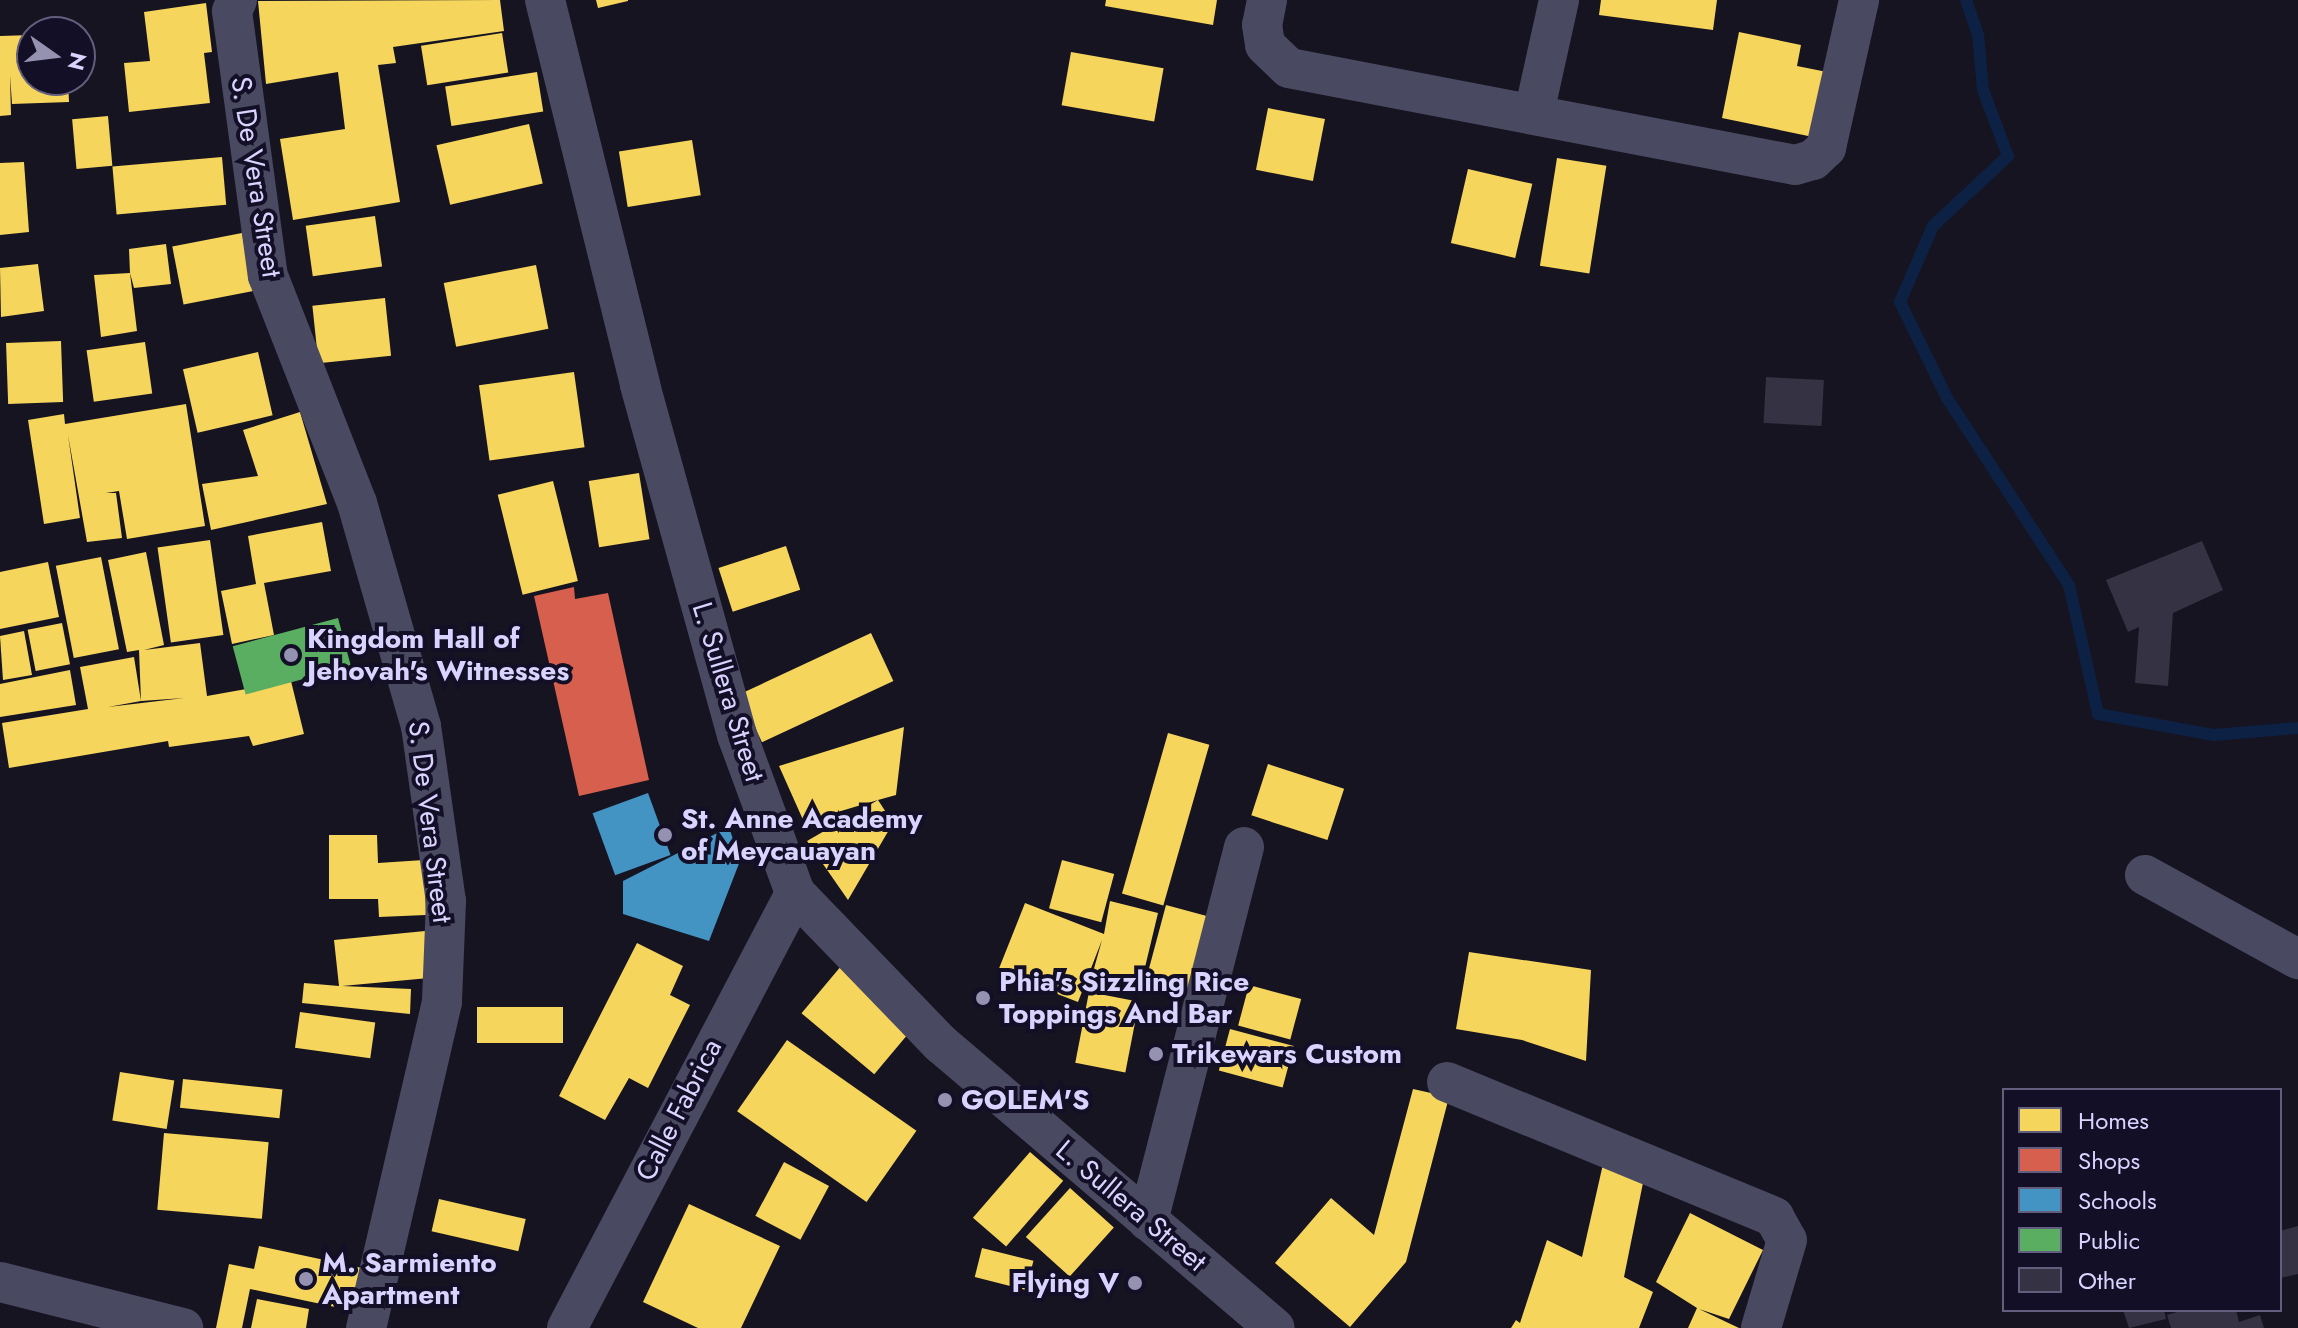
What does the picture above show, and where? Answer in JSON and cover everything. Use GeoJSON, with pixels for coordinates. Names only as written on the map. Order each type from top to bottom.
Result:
{"type":"FeatureCollection","features":[{"type":"Feature","properties":{"kind":"street","name":"S. De Vera Street"},"geometry":{"type":"LineString","coordinates":[[237,0],[232,11],[268,276],[357,503],[421,726],[446,901],[442,1002],[366,1328]]}},
{"type":"Feature","properties":{"kind":"street","name":"L. Sullera Street"},"geometry":{"type":"LineString","coordinates":[[545,0],[640,385],[737,735],[795,893],[941,1044],[1275,1328]]}},
{"type":"Feature","properties":{"kind":"street"},"geometry":{"type":"LineString","coordinates":[[1267,0],[1262,25],[1265,45],[1289,68],[1795,165],[1813,160],[1826,148],[1859,0]]}},
{"type":"Feature","properties":{"kind":"street"},"geometry":{"type":"LineString","coordinates":[[1534,113],[1559,0]]}},
{"type":"Feature","properties":{"kind":"street"},"geometry":{"type":"LineString","coordinates":[[1148,1221],[1244,847]]}},
{"type":"Feature","properties":{"kind":"street"},"geometry":{"type":"LineString","coordinates":[[2145,875],[2298,959]]}},
{"type":"Feature","properties":{"kind":"street","name":"Calle Fabrica"},"geometry":{"type":"LineString","coordinates":[[567,1328],[795,893]]}},
{"type":"Feature","properties":{"kind":"street"},"geometry":{"type":"LineString","coordinates":[[1447,1082],[1774,1217],[1787,1240],[1761,1328]]}},
{"type":"Feature","properties":{"kind":"street"},"geometry":{"type":"LineString","coordinates":[[0,1282],[183,1328]]}},
{"type":"Feature","properties":{"kind":"building: Homes"},"geometry":{"type":"Polygon","coordinates":[[[500,0],[504,31],[393,47],[396,63],[378,65],[400,202],[293,220],[280,139],[345,129],[338,72],[266,84],[258,1],[500,0]]]}},
{"type":"Feature","properties":{"kind":"building: Homes"},"geometry":{"type":"Polygon","coordinates":[[[596,0],[628,0],[628,1],[598,8],[596,0]]]}},
{"type":"Feature","properties":{"kind":"building: Homes"},"geometry":{"type":"Polygon","coordinates":[[[1106,0],[1217,0],[1213,25],[1105,6],[1106,0]]]}},
{"type":"Feature","properties":{"kind":"building: Homes"},"geometry":{"type":"Polygon","coordinates":[[[1601,0],[1717,0],[1713,30],[1599,15],[1601,0]]]}},
{"type":"Feature","properties":{"kind":"building: Homes"},"geometry":{"type":"Polygon","coordinates":[[[206,3],[212,52],[204,53],[210,103],[129,112],[124,63],[150,61],[144,12],[206,3]]]}},
{"type":"Feature","properties":{"kind":"building: Homes"},"geometry":{"type":"Polygon","coordinates":[[[1739,32],[1801,45],[1797,66],[1827,72],[1813,137],[1722,118],[1739,32]]]}},
{"type":"Feature","properties":{"kind":"building: Homes"},"geometry":{"type":"Polygon","coordinates":[[[502,33],[508,73],[427,85],[421,46],[502,33]]]}},
{"type":"Feature","properties":{"kind":"building: Homes"},"geometry":{"type":"Polygon","coordinates":[[[0,36],[16,36],[16,96],[69,96],[69,102],[12,104],[10,75],[11,115],[0,116],[0,36]]]}},
{"type":"Feature","properties":{"kind":"building: Homes"},"geometry":{"type":"Polygon","coordinates":[[[1071,52],[1164,68],[1154,122],[1062,105],[1071,52]]]}},
{"type":"Feature","properties":{"kind":"building: Homes"},"geometry":{"type":"Polygon","coordinates":[[[537,72],[543,112],[451,126],[445,87],[537,72]]]}},
{"type":"Feature","properties":{"kind":"building: Homes"},"geometry":{"type":"Polygon","coordinates":[[[1268,108],[1325,119],[1313,181],[1256,170],[1268,108]]]}},
{"type":"Feature","properties":{"kind":"building: Homes"},"geometry":{"type":"Polygon","coordinates":[[[108,116],[112,166],[76,169],[72,119],[108,116]]]}},
{"type":"Feature","properties":{"kind":"building: Homes"},"geometry":{"type":"Polygon","coordinates":[[[529,124],[543,183],[450,205],[436,145],[529,124]]]}},
{"type":"Feature","properties":{"kind":"building: Homes"},"geometry":{"type":"Polygon","coordinates":[[[692,140],[701,195],[628,207],[619,152],[692,140]]]}},
{"type":"Feature","properties":{"kind":"building: Homes"},"geometry":{"type":"Polygon","coordinates":[[[222,157],[226,205],[117,214],[112,167],[222,157]]]}},
{"type":"Feature","properties":{"kind":"building: Homes"},"geometry":{"type":"Polygon","coordinates":[[[1557,158],[1606,166],[1589,273],[1540,266],[1557,158]]]}},
{"type":"Feature","properties":{"kind":"building: Homes"},"geometry":{"type":"Polygon","coordinates":[[[24,162],[29,232],[0,235],[0,163],[24,162]]]}},
{"type":"Feature","properties":{"kind":"building: Homes"},"geometry":{"type":"Polygon","coordinates":[[[1468,169],[1532,184],[1515,258],[1451,243],[1468,169]]]}},
{"type":"Feature","properties":{"kind":"building: Homes"},"geometry":{"type":"Polygon","coordinates":[[[375,216],[382,267],[313,276],[306,226],[375,216]]]}},
{"type":"Feature","properties":{"kind":"building: Homes"},"geometry":{"type":"Polygon","coordinates":[[[242,233],[253,291],[184,304],[172,247],[242,233]]]}},
{"type":"Feature","properties":{"kind":"building: Homes"},"geometry":{"type":"Polygon","coordinates":[[[166,244],[171,284],[134,288],[129,249],[166,244]]]}},
{"type":"Feature","properties":{"kind":"building: Homes"},"geometry":{"type":"Polygon","coordinates":[[[38,264],[44,311],[1,317],[0,268],[38,264]]]}},
{"type":"Feature","properties":{"kind":"building: Homes"},"geometry":{"type":"Polygon","coordinates":[[[536,265],[548,329],[456,347],[444,283],[536,265]]]}},
{"type":"Feature","properties":{"kind":"building: Homes"},"geometry":{"type":"Polygon","coordinates":[[[130,273],[137,331],[101,337],[94,275],[130,273]]]}},
{"type":"Feature","properties":{"kind":"building: Homes"},"geometry":{"type":"Polygon","coordinates":[[[385,298],[391,356],[318,363],[312,306],[385,298]]]}},
{"type":"Feature","properties":{"kind":"building: Homes"},"geometry":{"type":"Polygon","coordinates":[[[61,341],[63,402],[8,404],[6,343],[61,341]]]}},
{"type":"Feature","properties":{"kind":"building: Homes"},"geometry":{"type":"Polygon","coordinates":[[[145,342],[152,393],[94,402],[87,350],[145,342]]]}},
{"type":"Feature","properties":{"kind":"building: Homes"},"geometry":{"type":"Polygon","coordinates":[[[258,352],[273,415],[198,433],[183,369],[258,352]]]}},
{"type":"Feature","properties":{"kind":"building: Homes"},"geometry":{"type":"Polygon","coordinates":[[[574,372],[585,447],[490,461],[479,385],[574,372]]]}},
{"type":"Feature","properties":{"kind":"building: Homes"},"geometry":{"type":"Polygon","coordinates":[[[186,404],[205,526],[127,539],[119,491],[106,493],[116,493],[122,538],[87,542],[68,435],[80,518],[44,524],[28,420],[64,414],[65,424],[186,404]]]}},
{"type":"Feature","properties":{"kind":"building: Homes"},"geometry":{"type":"Polygon","coordinates":[[[300,412],[327,504],[211,530],[202,484],[258,476],[243,430],[300,412]]]}},
{"type":"Feature","properties":{"kind":"building: Homes"},"geometry":{"type":"Polygon","coordinates":[[[639,473],[649,539],[599,547],[589,481],[639,473]]]}},
{"type":"Feature","properties":{"kind":"building: Homes"},"geometry":{"type":"Polygon","coordinates":[[[553,481],[578,581],[523,595],[498,495],[553,481]]]}},
{"type":"Feature","properties":{"kind":"building: Homes"},"geometry":{"type":"Polygon","coordinates":[[[322,522],[331,571],[264,583],[274,635],[232,644],[221,591],[256,584],[248,536],[322,522]]]}},
{"type":"Feature","properties":{"kind":"building: Homes"},"geometry":{"type":"Polygon","coordinates":[[[210,540],[223,635],[171,642],[158,547],[210,540]]]}},
{"type":"Feature","properties":{"kind":"building: Homes"},"geometry":{"type":"Polygon","coordinates":[[[786,546],[800,590],[733,612],[718,568],[786,546]]]}},
{"type":"Feature","properties":{"kind":"building: Homes"},"geometry":{"type":"Polygon","coordinates":[[[146,552],[164,645],[144,650],[200,643],[207,696],[291,681],[304,734],[253,746],[249,736],[169,747],[168,741],[9,768],[2,723],[88,709],[80,667],[134,657],[141,701],[139,650],[127,652],[108,560],[146,552]],[[184,698],[141,701],[108,707],[184,698]]]}},
{"type":"Feature","properties":{"kind":"building: Homes"},"geometry":{"type":"Polygon","coordinates":[[[101,557],[119,649],[74,658],[56,566],[101,557]]]}},
{"type":"Feature","properties":{"kind":"building: Homes"},"geometry":{"type":"Polygon","coordinates":[[[48,562],[59,617],[0,629],[0,572],[48,562]]]}},
{"type":"Feature","properties":{"kind":"building: Homes"},"geometry":{"type":"Polygon","coordinates":[[[62,623],[70,664],[36,671],[28,630],[62,623]]]}},
{"type":"Feature","properties":{"kind":"building: Homes"},"geometry":{"type":"Polygon","coordinates":[[[24,631],[32,675],[3,680],[0,636],[24,631]]]}},
{"type":"Feature","properties":{"kind":"building: Homes"},"geometry":{"type":"Polygon","coordinates":[[[871,633],[893,681],[762,742],[740,694],[871,633]]]}},
{"type":"Feature","properties":{"kind":"building: Homes"},"geometry":{"type":"Polygon","coordinates":[[[70,670],[76,705],[0,717],[0,684],[70,670]]]}},
{"type":"Feature","properties":{"kind":"building: Homes"},"geometry":{"type":"Polygon","coordinates":[[[904,727],[896,795],[804,822],[779,766],[904,727]]]}},
{"type":"Feature","properties":{"kind":"building: Homes"},"geometry":{"type":"Polygon","coordinates":[[[1168,733],[1209,745],[1163,905],[1122,894],[1168,733]]]}},
{"type":"Feature","properties":{"kind":"building: Homes"},"geometry":{"type":"Polygon","coordinates":[[[1268,764],[1344,789],[1327,840],[1251,815],[1268,764]]]}},
{"type":"Feature","properties":{"kind":"building: Homes"},"geometry":{"type":"Polygon","coordinates":[[[878,800],[893,823],[848,900],[807,841],[878,800]]]}},
{"type":"Feature","properties":{"kind":"building: Homes"},"geometry":{"type":"Polygon","coordinates":[[[329,835],[377,835],[378,863],[424,860],[426,915],[379,917],[378,899],[329,899],[329,835]]]}},
{"type":"Feature","properties":{"kind":"building: Homes"},"geometry":{"type":"Polygon","coordinates":[[[1062,860],[1114,874],[1101,922],[1049,908],[1062,860]]]}},
{"type":"Feature","properties":{"kind":"building: Homes"},"geometry":{"type":"Polygon","coordinates":[[[1110,901],[1158,913],[1141,984],[1093,972],[1102,940],[1078,1002],[998,971],[1025,903],[1104,934],[1110,901]]]}},
{"type":"Feature","properties":{"kind":"building: Homes"},"geometry":{"type":"Polygon","coordinates":[[[1166,905],[1211,917],[1191,992],[1146,979],[1166,905]]]}},
{"type":"Feature","properties":{"kind":"building: Homes"},"geometry":{"type":"Polygon","coordinates":[[[425,931],[429,978],[342,986],[411,989],[410,1014],[302,1003],[304,983],[339,986],[334,940],[425,931]]]}},
{"type":"Feature","properties":{"kind":"building: Homes"},"geometry":{"type":"Polygon","coordinates":[[[637,943],[683,966],[670,995],[690,1005],[648,1088],[629,1078],[605,1120],[559,1096],[637,943]]]}},
{"type":"Feature","properties":{"kind":"building: Homes"},"geometry":{"type":"Polygon","coordinates":[[[1469,952],[1591,970],[1586,1061],[1522,1040],[1456,1029],[1469,952]]]}},
{"type":"Feature","properties":{"kind":"building: Homes"},"geometry":{"type":"Polygon","coordinates":[[[842,965],[915,1026],[874,1074],[802,1013],[842,965]]]}},
{"type":"Feature","properties":{"kind":"building: Homes"},"geometry":{"type":"Polygon","coordinates":[[[1249,985],[1301,999],[1290,1040],[1238,1026],[1249,985]]]}},
{"type":"Feature","properties":{"kind":"building: Homes"},"geometry":{"type":"Polygon","coordinates":[[[1089,992],[1139,1002],[1125,1072],[1075,1063],[1089,992]]]}},
{"type":"Feature","properties":{"kind":"building: Homes"},"geometry":{"type":"Polygon","coordinates":[[[477,1007],[563,1007],[563,1043],[477,1043],[477,1007]]]}},
{"type":"Feature","properties":{"kind":"building: Homes"},"geometry":{"type":"Polygon","coordinates":[[[300,1012],[375,1023],[370,1058],[295,1048],[300,1012]]]}},
{"type":"Feature","properties":{"kind":"building: Homes"},"geometry":{"type":"Polygon","coordinates":[[[1230,1029],[1294,1046],[1283,1088],[1219,1071],[1230,1029]]]}},
{"type":"Feature","properties":{"kind":"building: Homes"},"geometry":{"type":"Polygon","coordinates":[[[787,1040],[916,1131],[867,1202],[737,1111],[787,1040]]]}},
{"type":"Feature","properties":{"kind":"building: Homes"},"geometry":{"type":"Polygon","coordinates":[[[120,1072],[174,1081],[167,1129],[112,1120],[120,1072]]]}},
{"type":"Feature","properties":{"kind":"building: Homes"},"geometry":{"type":"Polygon","coordinates":[[[183,1079],[282,1089],[279,1118],[180,1108],[183,1079]]]}},
{"type":"Feature","properties":{"kind":"building: Homes"},"geometry":{"type":"Polygon","coordinates":[[[1413,1089],[1449,1097],[1406,1262],[1350,1327],[1275,1263],[1331,1198],[1374,1235],[1413,1089]]]}},
{"type":"Feature","properties":{"kind":"building: Homes"},"geometry":{"type":"Polygon","coordinates":[[[164,1133],[269,1142],[262,1219],[157,1210],[164,1133]]]}},
{"type":"Feature","properties":{"kind":"building: Homes"},"geometry":{"type":"Polygon","coordinates":[[[1030,1152],[1063,1181],[1006,1247],[973,1218],[1030,1152]]]}},
{"type":"Feature","properties":{"kind":"building: Homes"},"geometry":{"type":"Polygon","coordinates":[[[784,1162],[829,1186],[800,1240],[755,1216],[784,1162]]]}},
{"type":"Feature","properties":{"kind":"building: Homes"},"geometry":{"type":"Polygon","coordinates":[[[1603,1164],[1645,1173],[1624,1277],[1653,1292],[1639,1328],[1511,1328],[1516,1320],[1520,1323],[1547,1240],[1582,1257],[1603,1164]]]}},
{"type":"Feature","properties":{"kind":"building: Homes"},"geometry":{"type":"Polygon","coordinates":[[[1070,1188],[1114,1227],[1070,1277],[1026,1237],[1070,1188]]]}},
{"type":"Feature","properties":{"kind":"building: Homes"},"geometry":{"type":"Polygon","coordinates":[[[439,1199],[526,1219],[518,1251],[432,1231],[439,1199]]]}},
{"type":"Feature","properties":{"kind":"building: Homes"},"geometry":{"type":"Polygon","coordinates":[[[689,1204],[780,1246],[741,1328],[698,1328],[643,1302],[689,1204]]]}},
{"type":"Feature","properties":{"kind":"building: Homes"},"geometry":{"type":"Polygon","coordinates":[[[1690,1213],[1763,1250],[1729,1319],[1699,1309],[1739,1328],[1688,1328],[1697,1308],[1656,1282],[1690,1213]]]}},
{"type":"Feature","properties":{"kind":"building: Homes","name":"M. Sarmiento Apartment"},"geometry":{"type":"Polygon","coordinates":[[[259,1246],[362,1268],[354,1311],[250,1289],[242,1328],[216,1328],[229,1264],[254,1269],[259,1246]]]}},
{"type":"Feature","properties":{"kind":"building: Homes"},"geometry":{"type":"Polygon","coordinates":[[[982,1248],[1033,1261],[1026,1290],[975,1277],[982,1248]]]}},
{"type":"Feature","properties":{"kind":"building: Homes"},"geometry":{"type":"Polygon","coordinates":[[[257,1299],[309,1309],[306,1328],[251,1328],[257,1299]]]}},
{"type":"Feature","properties":{"kind":"building: Shops"},"geometry":{"type":"Polygon","coordinates":[[[574,587],[575,599],[608,593],[649,780],[579,796],[534,596],[574,587]]]}},
{"type":"Feature","properties":{"kind":"building: Schools"},"geometry":{"type":"Polygon","coordinates":[[[648,793],[671,855],[615,875],[593,813],[648,793]]]}},
{"type":"Feature","properties":{"kind":"building: Schools"},"geometry":{"type":"Polygon","coordinates":[[[729,827],[740,861],[709,941],[623,914],[623,881],[729,827]]]}},
{"type":"Feature","properties":{"kind":"building: Public","name":"Kingdom Hall of Jehovah's Witnesses"},"geometry":{"type":"Polygon","coordinates":[[[338,618],[351,666],[246,695],[233,646],[338,618]]]}},
{"type":"Feature","properties":{"kind":"building: Other"},"geometry":{"type":"Polygon","coordinates":[[[1766,377],[1824,380],[1822,426],[1764,423],[1766,377]]]}},
{"type":"Feature","properties":{"kind":"building: Other"},"geometry":{"type":"Polygon","coordinates":[[[2202,541],[2223,590],[2173,613],[2168,686],[2135,683],[2139,627],[2128,632],[2106,580],[2202,541]]]}},
{"type":"Feature","properties":{"kind":"building: Other"},"geometry":{"type":"Polygon","coordinates":[[[2298,1226],[2298,1274],[2282,1278],[2282,1230],[2298,1226]]]}},
{"type":"Feature","properties":{"kind":"building: Other"},"geometry":{"type":"Polygon","coordinates":[[[2124,1312],[2164,1312],[2166,1319],[2129,1328],[2124,1312]]]}},
{"type":"Feature","properties":{"kind":"building: Other"},"geometry":{"type":"Polygon","coordinates":[[[2177,1312],[2236,1312],[2239,1322],[2260,1315],[2264,1328],[2171,1328],[2167,1315],[2177,1312]]]}},
{"type":"Feature","properties":{"kind":"waterway"},"geometry":{"type":"LineString","coordinates":[[1966,0],[1978,34],[1983,90],[2008,156],[1933,226],[1900,302],[1947,398],[2069,585],[2098,714],[2213,735],[2298,728]]}},
{"type":"Feature","properties":{"kind":"place","name":"Kingdom Hall of Jehovah's Witnesses"},"geometry":{"type":"Point","coordinates":[291,655]}},
{"type":"Feature","properties":{"kind":"place","name":"St. Anne Academy of Meycauayan"},"geometry":{"type":"Point","coordinates":[665,835]}},
{"type":"Feature","properties":{"kind":"place","name":"Phia's Sizzling Rice Toppings And Bar"},"geometry":{"type":"Point","coordinates":[983,998]}},
{"type":"Feature","properties":{"kind":"place","name":"Trikewars Custom"},"geometry":{"type":"Point","coordinates":[1156,1054]}},
{"type":"Feature","properties":{"kind":"place","name":"GOLEM'S"},"geometry":{"type":"Point","coordinates":[945,1100]}},
{"type":"Feature","properties":{"kind":"place","name":"M. Sarmiento Apartment"},"geometry":{"type":"Point","coordinates":[306,1279]}},
{"type":"Feature","properties":{"kind":"place","name":"Flying V"},"geometry":{"type":"Point","coordinates":[1135,1283]}}]}
